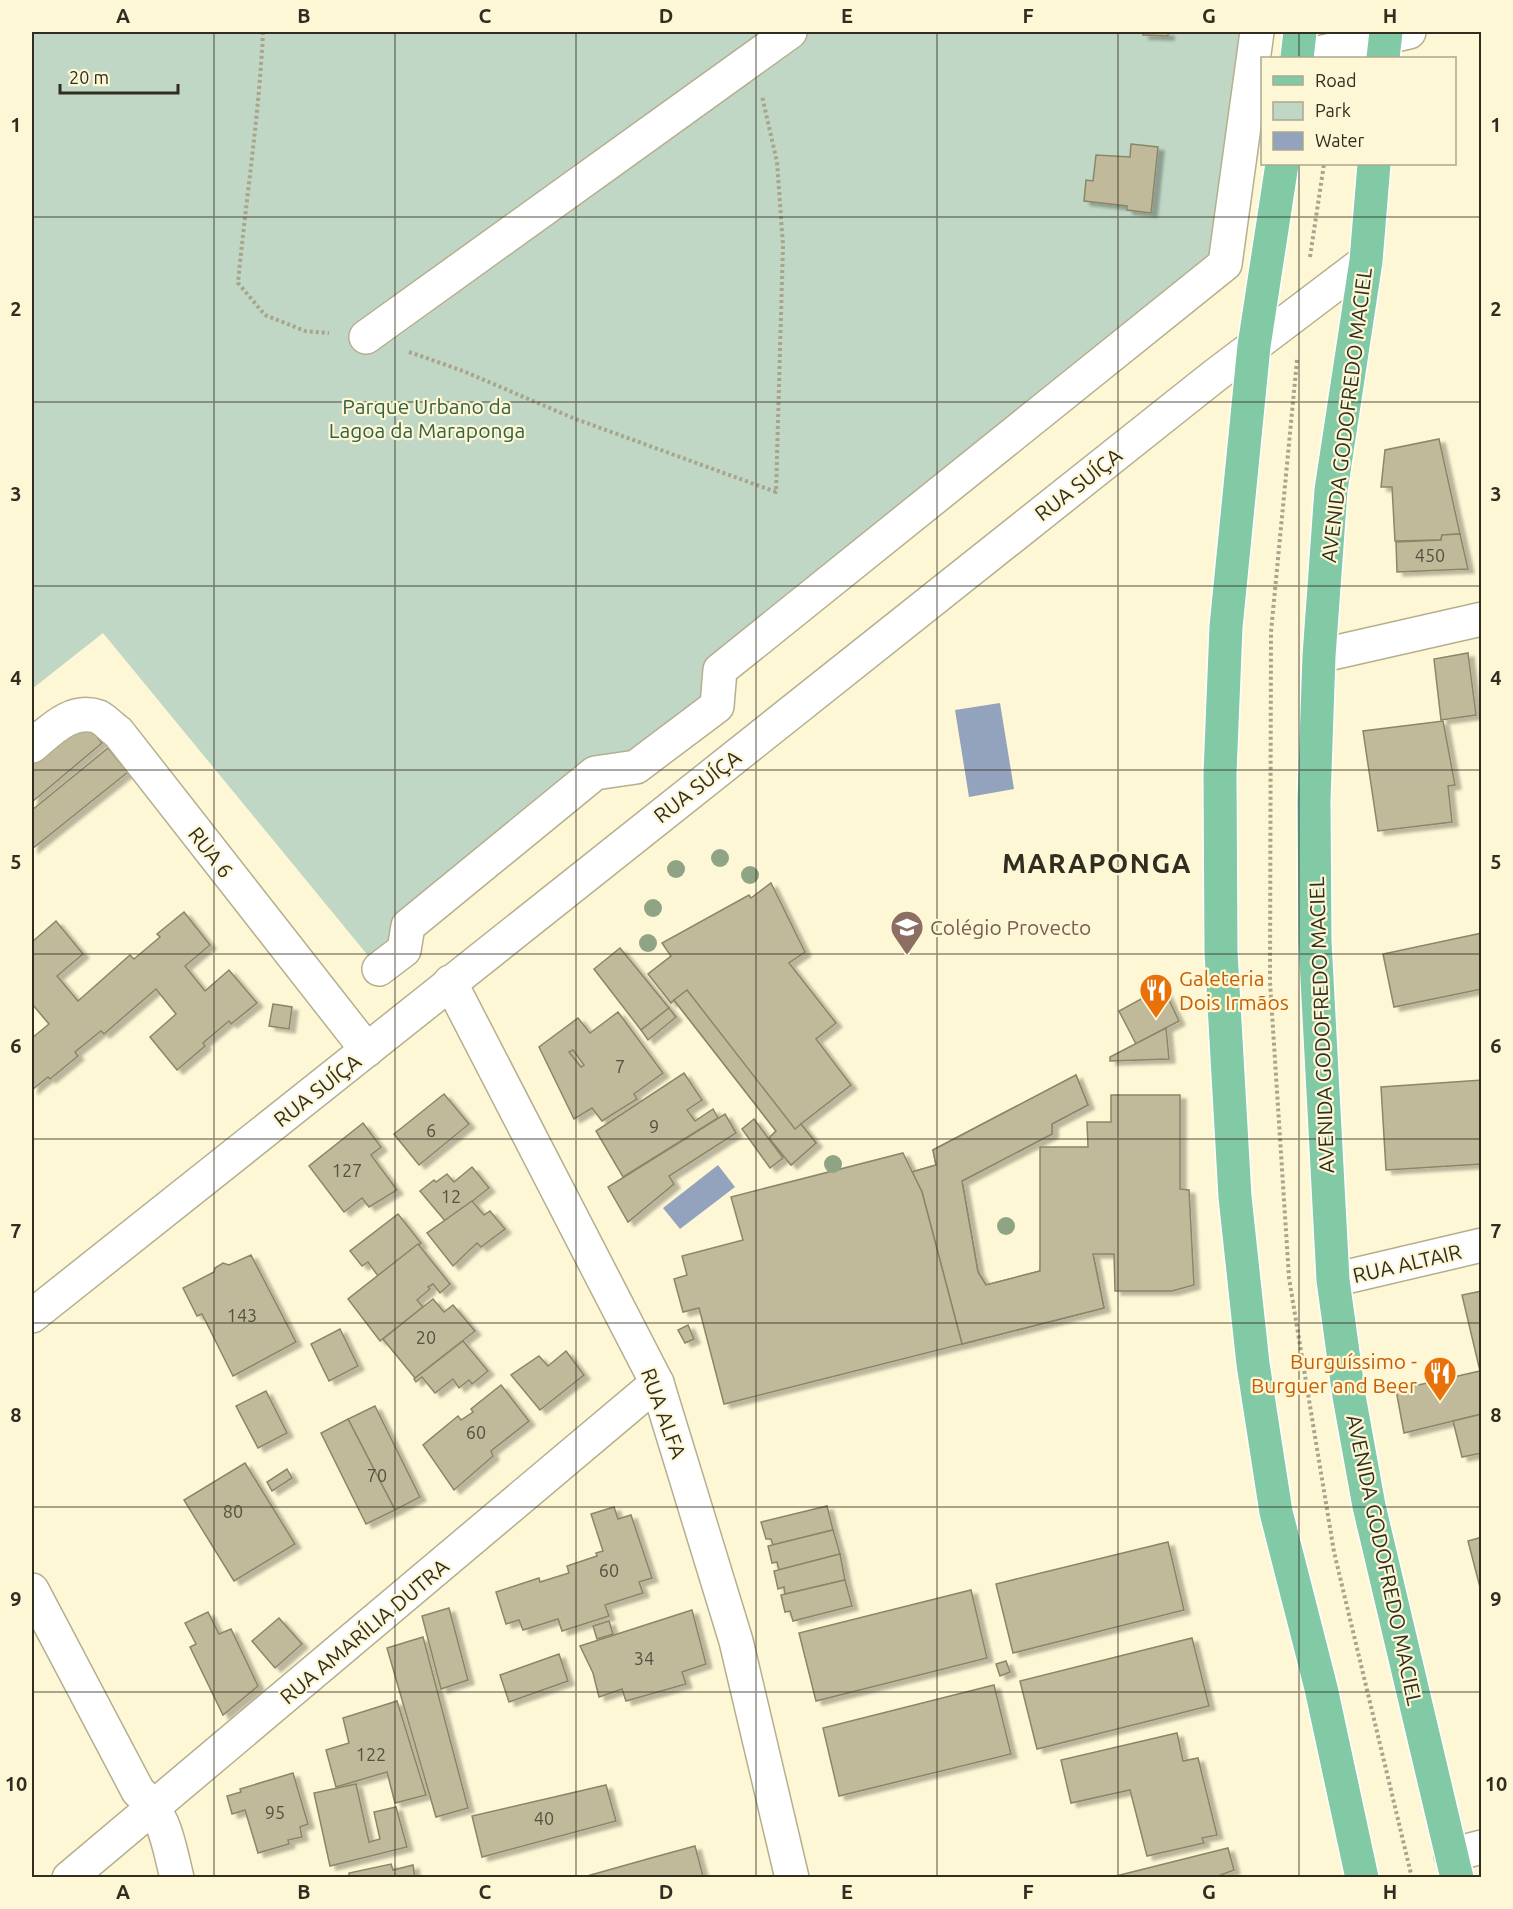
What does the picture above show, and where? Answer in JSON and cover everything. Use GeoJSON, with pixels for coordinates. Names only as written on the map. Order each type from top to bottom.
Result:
{"type":"FeatureCollection","features":[{"type":"Feature","properties":{"kind":"main road"},"geometry":{"type":"LineString","coordinates":[[1297,57],[1300,32]]}},
{"type":"Feature","properties":{"kind":"main road"},"geometry":{"type":"LineString","coordinates":[[1282,165],[1254,346],[1226,627],[1220,773],[1221,952],[1235,1197],[1253,1364],[1276,1512],[1321,1688],[1362,1878]]}},
{"type":"Feature","properties":{"kind":"main road","name":"AVENIDA GODOFREDO MACIEL"},"geometry":{"type":"LineString","coordinates":[[1374,165],[1366,261],[1331,490],[1319,656],[1314,801],[1315,941],[1333,1280],[1349,1396],[1369,1506],[1463,1860]]}},
{"type":"Feature","properties":{"kind":"street"},"geometry":{"type":"LineString","coordinates":[[366,337],[790,32]]}},
{"type":"Feature","properties":{"kind":"street"},"geometry":{"type":"LineString","coordinates":[[379,969],[404,950],[408,926],[595,773],[636,767],[717,705],[720,670],[1225,264],[1257,32]]}},
{"type":"Feature","properties":{"kind":"street"},"geometry":{"type":"LineString","coordinates":[[1302,57],[1391,40]]}},
{"type":"Feature","properties":{"kind":"street","name":"RUA SUÍÇA"},"geometry":{"type":"LineString","coordinates":[[32,1317],[450,982],[1254,346],[1366,261]]}},
{"type":"Feature","properties":{"kind":"street"},"geometry":{"type":"LineString","coordinates":[[1319,656],[1482,619]]}},
{"type":"Feature","properties":{"kind":"street","name":"RUA 6"},"geometry":{"type":"LineString","coordinates":[[32,746],[64,720],[79,715],[99,717],[118,732],[367,1050]]}},
{"type":"Feature","properties":{"kind":"street","name":"RUA ALFA"},"geometry":{"type":"LineString","coordinates":[[450,982],[657,1383],[736,1641],[792,1878]]}},
{"type":"Feature","properties":{"kind":"street","name":"RUA ALTAIR"},"geometry":{"type":"LineString","coordinates":[[1333,1280],[1482,1245]]}},
{"type":"Feature","properties":{"kind":"street","name":"RUA AMARÍLIA DUTRA"},"geometry":{"type":"LineString","coordinates":[[69,1878],[657,1383]]}},
{"type":"Feature","properties":{"kind":"street"},"geometry":{"type":"LineString","coordinates":[[32,1590],[138,1791],[155,1806],[166,1835],[177,1878]]}},
{"type":"Feature","properties":{"kind":"path"},"geometry":{"type":"LineString","coordinates":[[754,58],[777,162],[783,245],[776,492]]}},
{"type":"Feature","properties":{"kind":"green space","name":"Parque Urbano da Lagoa da Maraponga"},"geometry":{"type":"Polygon","coordinates":[[[32,32],[1257,32],[1225,264],[720,670],[717,706],[595,773],[379,969],[103,633],[32,689],[32,32]]]}},
{"type":"Feature","properties":{"kind":"water"},"geometry":{"type":"Polygon","coordinates":[[[1000,703],[1014,789],[969,797],[955,710],[1000,703]]]}},
{"type":"Feature","properties":{"kind":"water"},"geometry":{"type":"Polygon","coordinates":[[[718,1165],[735,1187],[680,1229],[663,1208],[718,1165]]]}},
{"type":"Feature","properties":{"kind":"building"},"geometry":{"type":"Polygon","coordinates":[[[1143,32],[1168,32],[1168,36],[1143,35],[1143,32]]]}},
{"type":"Feature","properties":{"kind":"building"},"geometry":{"type":"Polygon","coordinates":[[[1131,144],[1158,147],[1151,213],[1127,210],[1127,206],[1084,201],[1086,180],[1093,181],[1096,155],[1130,157],[1131,144]]]}},
{"type":"Feature","properties":{"kind":"building"},"geometry":{"type":"Polygon","coordinates":[[[1439,439],[1460,534],[1442,535],[1441,540],[1395,541],[1392,487],[1381,487],[1385,450],[1439,439]]]}},
{"type":"Feature","properties":{"kind":"building"},"geometry":{"type":"Polygon","coordinates":[[[1460,534],[1468,569],[1397,572],[1396,542],[1441,540],[1442,535],[1460,534]]]}},
{"type":"Feature","properties":{"kind":"building"},"geometry":{"type":"Polygon","coordinates":[[[1468,653],[1476,715],[1441,720],[1434,659],[1468,653]]]}},
{"type":"Feature","properties":{"kind":"building"},"geometry":{"type":"Polygon","coordinates":[[[84,721],[102,743],[32,802],[32,764],[84,721]]]}},
{"type":"Feature","properties":{"kind":"building"},"geometry":{"type":"Polygon","coordinates":[[[1443,721],[1455,785],[1448,786],[1452,822],[1378,831],[1363,731],[1443,721]]]}},
{"type":"Feature","properties":{"kind":"building"},"geometry":{"type":"Polygon","coordinates":[[[108,748],[128,772],[32,849],[32,810],[108,748]]]}},
{"type":"Feature","properties":{"kind":"building"},"geometry":{"type":"Polygon","coordinates":[[[771,883],[805,952],[789,963],[836,1023],[816,1039],[851,1085],[801,1124],[816,1143],[791,1165],[769,1138],[776,1131],[674,1000],[671,1003],[648,974],[671,956],[662,943],[749,895],[751,898],[771,883]]]}},
{"type":"Feature","properties":{"kind":"building"},"geometry":{"type":"Polygon","coordinates":[[[184,912],[210,945],[185,966],[205,991],[229,970],[257,1003],[231,1024],[229,1021],[203,1043],[205,1046],[177,1070],[150,1037],[176,1014],[156,989],[104,1034],[101,1031],[75,1052],[78,1056],[50,1079],[48,1077],[32,1090],[32,1038],[49,1024],[32,1004],[32,942],[56,921],[83,954],[57,976],[78,1001],[130,955],[134,959],[160,937],[157,934],[184,912]]]}},
{"type":"Feature","properties":{"kind":"building"},"geometry":{"type":"Polygon","coordinates":[[[1482,933],[1482,989],[1394,1007],[1383,954],[1482,933]]]}},
{"type":"Feature","properties":{"kind":"building"},"geometry":{"type":"Polygon","coordinates":[[[620,948],[669,1008],[641,1030],[594,969],[620,948]]]}},
{"type":"Feature","properties":{"kind":"building"},"geometry":{"type":"Polygon","coordinates":[[[1163,987],[1179,1021],[1136,1044],[1119,1011],[1163,987]]]}},
{"type":"Feature","properties":{"kind":"building"},"geometry":{"type":"Polygon","coordinates":[[[687,990],[795,1129],[801,1124],[816,1143],[791,1165],[769,1138],[776,1131],[674,1000],[687,990]]]}},
{"type":"Feature","properties":{"kind":"building"},"geometry":{"type":"Polygon","coordinates":[[[273,1004],[292,1007],[289,1029],[269,1026],[273,1004]]]}},
{"type":"Feature","properties":{"kind":"building"},"geometry":{"type":"Polygon","coordinates":[[[669,1008],[676,1017],[648,1040],[641,1030],[669,1008]]]}},
{"type":"Feature","properties":{"kind":"building"},"geometry":{"type":"Polygon","coordinates":[[[618,1012],[663,1073],[634,1094],[637,1099],[602,1121],[592,1108],[574,1119],[539,1047],[578,1018],[590,1033],[618,1012]],[[573,1050],[569,1052],[581,1067],[584,1065],[573,1050]]]}},
{"type":"Feature","properties":{"kind":"building"},"geometry":{"type":"Polygon","coordinates":[[[1166,1028],[1169,1059],[1110,1061],[1110,1057],[1166,1028]]]}},
{"type":"Feature","properties":{"kind":"building"},"geometry":{"type":"Polygon","coordinates":[[[684,1073],[702,1100],[687,1110],[695,1121],[713,1109],[718,1118],[623,1177],[596,1131],[684,1073]]]}},
{"type":"Feature","properties":{"kind":"building"},"geometry":{"type":"Polygon","coordinates":[[[1076,1075],[1088,1105],[1052,1124],[1052,1134],[962,1181],[978,1272],[986,1285],[1040,1271],[1041,1254],[1093,1254],[1104,1308],[962,1344],[922,1192],[912,1172],[936,1165],[933,1150],[1076,1075]]]}},
{"type":"Feature","properties":{"kind":"building"},"geometry":{"type":"Polygon","coordinates":[[[1076,1075],[1088,1105],[1052,1124],[1052,1134],[962,1181],[978,1272],[986,1285],[1040,1271],[1040,1147],[1088,1147],[1087,1122],[1111,1122],[1111,1095],[1180,1095],[1180,1189],[1189,1190],[1194,1285],[1172,1291],[1115,1291],[1114,1254],[1093,1254],[1104,1308],[962,1344],[922,1192],[912,1172],[936,1165],[933,1150],[1076,1075]]]}},
{"type":"Feature","properties":{"kind":"building"},"geometry":{"type":"Polygon","coordinates":[[[1482,1080],[1482,1164],[1386,1170],[1381,1087],[1482,1080]]]}},
{"type":"Feature","properties":{"kind":"building"},"geometry":{"type":"Polygon","coordinates":[[[444,1094],[469,1124],[419,1165],[394,1134],[444,1094]]]}},
{"type":"Feature","properties":{"kind":"building"},"geometry":{"type":"Polygon","coordinates":[[[725,1114],[736,1133],[669,1176],[674,1184],[628,1222],[608,1187],[725,1114]]]}},
{"type":"Feature","properties":{"kind":"building"},"geometry":{"type":"Polygon","coordinates":[[[754,1119],[783,1158],[770,1168],[742,1129],[754,1119]]]}},
{"type":"Feature","properties":{"kind":"building"},"geometry":{"type":"Polygon","coordinates":[[[363,1123],[381,1147],[371,1155],[397,1190],[369,1207],[362,1198],[344,1212],[309,1166],[363,1123]]]}},
{"type":"Feature","properties":{"kind":"building"},"geometry":{"type":"Polygon","coordinates":[[[903,1153],[922,1192],[962,1344],[724,1404],[699,1308],[683,1312],[674,1279],[687,1275],[682,1256],[743,1240],[731,1197],[903,1153]]]}},
{"type":"Feature","properties":{"kind":"building"},"geometry":{"type":"Polygon","coordinates":[[[472,1167],[489,1188],[446,1222],[420,1191],[434,1180],[436,1182],[447,1174],[454,1182],[472,1167]]]}},
{"type":"Feature","properties":{"kind":"building"},"geometry":{"type":"Polygon","coordinates":[[[472,1201],[484,1215],[490,1211],[505,1229],[481,1247],[477,1243],[453,1266],[427,1233],[472,1201]]]}},
{"type":"Feature","properties":{"kind":"building"},"geometry":{"type":"Polygon","coordinates":[[[398,1214],[421,1243],[378,1276],[368,1262],[362,1266],[350,1251],[398,1214]]]}},
{"type":"Feature","properties":{"kind":"building"},"geometry":{"type":"Polygon","coordinates":[[[418,1244],[450,1284],[440,1293],[433,1284],[428,1287],[430,1289],[417,1300],[423,1307],[380,1341],[348,1299],[418,1244]]]}},
{"type":"Feature","properties":{"kind":"building"},"geometry":{"type":"Polygon","coordinates":[[[251,1255],[296,1342],[233,1376],[202,1314],[197,1316],[183,1288],[214,1272],[215,1268],[223,1263],[229,1265],[251,1255]]]}},
{"type":"Feature","properties":{"kind":"building"},"geometry":{"type":"Polygon","coordinates":[[[1482,1291],[1482,1371],[1480,1371],[1462,1295],[1482,1291]]]}},
{"type":"Feature","properties":{"kind":"building"},"geometry":{"type":"Polygon","coordinates":[[[433,1299],[444,1312],[453,1305],[475,1331],[415,1378],[383,1339],[433,1299]]]}},
{"type":"Feature","properties":{"kind":"building"},"geometry":{"type":"Polygon","coordinates":[[[688,1325],[694,1339],[685,1343],[678,1330],[688,1325]]]}},
{"type":"Feature","properties":{"kind":"building"},"geometry":{"type":"Polygon","coordinates":[[[340,1329],[358,1366],[329,1381],[311,1344],[340,1329]]]}},
{"type":"Feature","properties":{"kind":"building"},"geometry":{"type":"Polygon","coordinates":[[[463,1341],[488,1371],[472,1384],[469,1380],[459,1388],[453,1379],[435,1393],[422,1377],[416,1382],[414,1379],[463,1341]]]}},
{"type":"Feature","properties":{"kind":"building"},"geometry":{"type":"Polygon","coordinates":[[[566,1351],[584,1375],[540,1410],[511,1375],[539,1356],[548,1366],[566,1351]]]}},
{"type":"Feature","properties":{"kind":"building","name":"Burguíssimo - Burguer and Beer"},"geometry":{"type":"Polygon","coordinates":[[[1480,1371],[1482,1414],[1404,1433],[1396,1390],[1480,1371]]]}},
{"type":"Feature","properties":{"kind":"building"},"geometry":{"type":"Polygon","coordinates":[[[501,1385],[529,1421],[491,1451],[493,1456],[454,1490],[423,1445],[458,1416],[461,1420],[473,1412],[471,1409],[501,1385]]]}},
{"type":"Feature","properties":{"kind":"building"},"geometry":{"type":"Polygon","coordinates":[[[266,1391],[287,1433],[258,1448],[236,1406],[266,1391]]]}},
{"type":"Feature","properties":{"kind":"building"},"geometry":{"type":"Polygon","coordinates":[[[375,1406],[420,1497],[395,1510],[348,1419],[375,1406]]]}},
{"type":"Feature","properties":{"kind":"building"},"geometry":{"type":"Polygon","coordinates":[[[1482,1414],[1482,1453],[1462,1457],[1453,1421],[1482,1414]]]}},
{"type":"Feature","properties":{"kind":"building"},"geometry":{"type":"Polygon","coordinates":[[[348,1419],[395,1510],[366,1524],[321,1433],[348,1419]]]}},
{"type":"Feature","properties":{"kind":"building"},"geometry":{"type":"Polygon","coordinates":[[[245,1463],[295,1544],[234,1581],[184,1500],[245,1463]]]}},
{"type":"Feature","properties":{"kind":"building"},"geometry":{"type":"Polygon","coordinates":[[[287,1469],[292,1478],[272,1491],[267,1482],[287,1469]]]}},
{"type":"Feature","properties":{"kind":"building"},"geometry":{"type":"Polygon","coordinates":[[[827,1506],[833,1530],[773,1545],[771,1539],[766,1539],[761,1522],[827,1506]]]}},
{"type":"Feature","properties":{"kind":"building"},"geometry":{"type":"Polygon","coordinates":[[[614,1507],[618,1519],[631,1515],[652,1578],[639,1582],[643,1593],[605,1605],[609,1616],[562,1631],[558,1619],[523,1630],[519,1620],[506,1624],[496,1592],[539,1578],[540,1582],[569,1573],[567,1566],[597,1556],[596,1553],[603,1551],[591,1514],[614,1507]]]}},
{"type":"Feature","properties":{"kind":"building"},"geometry":{"type":"Polygon","coordinates":[[[833,1530],[840,1554],[779,1570],[777,1562],[772,1563],[768,1546],[833,1530]]]}},
{"type":"Feature","properties":{"kind":"building"},"geometry":{"type":"Polygon","coordinates":[[[1482,1537],[1482,1595],[1468,1541],[1482,1537]]]}},
{"type":"Feature","properties":{"kind":"building"},"geometry":{"type":"Polygon","coordinates":[[[1168,1542],[1184,1610],[1013,1653],[996,1584],[1168,1542]]]}},
{"type":"Feature","properties":{"kind":"building"},"geometry":{"type":"Polygon","coordinates":[[[840,1554],[845,1580],[785,1594],[784,1587],[778,1589],[774,1571],[840,1554]]]}},
{"type":"Feature","properties":{"kind":"building"},"geometry":{"type":"Polygon","coordinates":[[[845,1580],[852,1606],[793,1621],[790,1611],[785,1612],[781,1595],[845,1580]]]}},
{"type":"Feature","properties":{"kind":"building"},"geometry":{"type":"Polygon","coordinates":[[[971,1590],[987,1658],[816,1701],[799,1633],[971,1590]]]}},
{"type":"Feature","properties":{"kind":"building"},"geometry":{"type":"Polygon","coordinates":[[[449,1608],[468,1680],[441,1689],[422,1616],[449,1608]]]}},
{"type":"Feature","properties":{"kind":"building"},"geometry":{"type":"Polygon","coordinates":[[[692,1610],[706,1664],[682,1672],[686,1684],[626,1701],[622,1689],[599,1697],[593,1673],[580,1646],[692,1610]]]}},
{"type":"Feature","properties":{"kind":"building"},"geometry":{"type":"Polygon","coordinates":[[[208,1612],[219,1634],[231,1629],[258,1686],[223,1715],[190,1647],[196,1644],[185,1623],[208,1612]]]}},
{"type":"Feature","properties":{"kind":"building"},"geometry":{"type":"Polygon","coordinates":[[[279,1618],[302,1644],[275,1668],[252,1641],[279,1618]]]}},
{"type":"Feature","properties":{"kind":"building"},"geometry":{"type":"Polygon","coordinates":[[[609,1621],[613,1634],[597,1639],[593,1626],[609,1621]]]}},
{"type":"Feature","properties":{"kind":"building"},"geometry":{"type":"Polygon","coordinates":[[[423,1637],[468,1808],[436,1817],[387,1648],[423,1637]]]}},
{"type":"Feature","properties":{"kind":"building"},"geometry":{"type":"Polygon","coordinates":[[[1192,1638],[1209,1706],[1037,1749],[1020,1681],[1192,1638]]]}},
{"type":"Feature","properties":{"kind":"building"},"geometry":{"type":"Polygon","coordinates":[[[559,1654],[568,1681],[509,1702],[500,1675],[559,1654]]]}},
{"type":"Feature","properties":{"kind":"building"},"geometry":{"type":"Polygon","coordinates":[[[1006,1661],[1010,1672],[1000,1676],[996,1664],[1006,1661]]]}},
{"type":"Feature","properties":{"kind":"building"},"geometry":{"type":"Polygon","coordinates":[[[994,1685],[1011,1754],[839,1796],[823,1728],[994,1685]]]}},
{"type":"Feature","properties":{"kind":"building"},"geometry":{"type":"Polygon","coordinates":[[[397,1701],[426,1795],[395,1803],[387,1772],[336,1787],[326,1750],[349,1743],[343,1718],[397,1701]]]}},
{"type":"Feature","properties":{"kind":"building"},"geometry":{"type":"Polygon","coordinates":[[[1177,1733],[1183,1761],[1198,1758],[1217,1835],[1202,1838],[1204,1843],[1147,1856],[1130,1790],[1071,1803],[1061,1760],[1177,1733]]]}},
{"type":"Feature","properties":{"kind":"building"},"geometry":{"type":"Polygon","coordinates":[[[293,1773],[308,1824],[300,1827],[302,1837],[288,1840],[289,1844],[258,1853],[245,1810],[232,1814],[227,1796],[241,1792],[240,1789],[293,1773]]]}},
{"type":"Feature","properties":{"kind":"building"},"geometry":{"type":"Polygon","coordinates":[[[356,1784],[369,1842],[380,1839],[374,1812],[396,1807],[407,1847],[330,1866],[314,1793],[356,1784]]]}},
{"type":"Feature","properties":{"kind":"building"},"geometry":{"type":"Polygon","coordinates":[[[606,1785],[616,1821],[482,1857],[472,1816],[606,1785]]]}},
{"type":"Feature","properties":{"kind":"building"},"geometry":{"type":"Polygon","coordinates":[[[695,1846],[703,1876],[580,1878],[651,1858],[695,1846]]]}},
{"type":"Feature","properties":{"kind":"building"},"geometry":{"type":"Polygon","coordinates":[[[1228,1848],[1234,1870],[1213,1878],[1108,1878],[1228,1848]]]}},
{"type":"Feature","properties":{"kind":"building"},"geometry":{"type":"Polygon","coordinates":[[[391,1864],[393,1870],[413,1865],[415,1878],[349,1878],[349,1873],[391,1864]]]}},
{"type":"Feature","properties":{"kind":"place","name":"Colégio Provecto"},"geometry":{"type":"Point","coordinates":[907,956]}},
{"type":"Feature","properties":{"kind":"place","name":"Galeteria Dois Irmãos"},"geometry":{"type":"Point","coordinates":[1156,1019]}},
{"type":"Feature","properties":{"kind":"place","name":"Burguíssimo - Burguer and Beer"},"geometry":{"type":"Point","coordinates":[1440,1402]}},
{"type":"Feature","properties":{"kind":"district","name":"MARAPONGA"},"geometry":{"type":"Point","coordinates":[1097,863]}}]}
